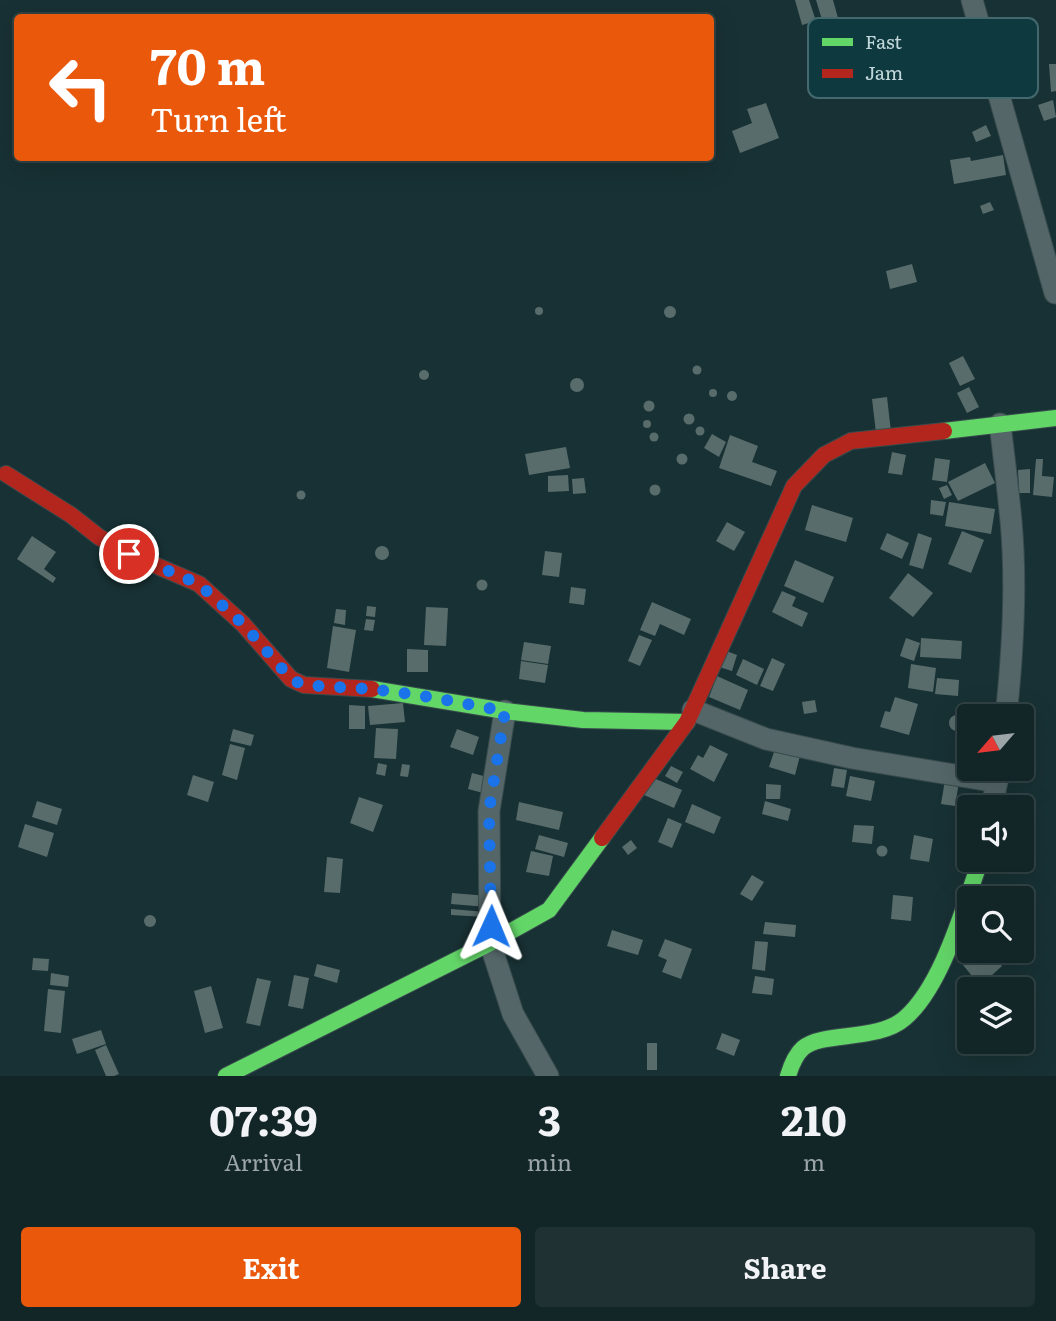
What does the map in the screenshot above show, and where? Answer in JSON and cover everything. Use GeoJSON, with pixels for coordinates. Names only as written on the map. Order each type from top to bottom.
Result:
{"type":"FeatureCollection","features":[{"type":"Feature","properties":{"kind":"street"},"geometry":{"type":"LineString","coordinates":[[972,0],[977,18]]}},
{"type":"Feature","properties":{"kind":"street"},"geometry":{"type":"LineString","coordinates":[[1000,98],[1055,293]]}},
{"type":"Feature","properties":{"kind":"street"},"geometry":{"type":"LineString","coordinates":[[226,1076],[490,943],[549,910],[690,716],[794,486],[824,455],[851,441],[1056,418]]}},
{"type":"Feature","properties":{"kind":"street"},"geometry":{"type":"LineString","coordinates":[[1000,424],[1012,523],[1014,596],[1012,666],[1007,704]]}},
{"type":"Feature","properties":{"kind":"street"},"geometry":{"type":"LineString","coordinates":[[6,474],[71,515],[99,537],[129,554],[199,584],[243,624],[291,679],[303,685],[372,689],[505,711],[583,720],[690,716],[766,739],[852,758],[957,770]]}},
{"type":"Feature","properties":{"kind":"street"},"geometry":{"type":"LineString","coordinates":[[505,711],[489,811],[490,943],[513,1014],[548,1076]]}},
{"type":"Feature","properties":{"kind":"street"},"geometry":{"type":"LineString","coordinates":[[788,1076],[802,1048],[841,1037],[887,1029],[903,1019],[920,1002],[942,959],[976,872]]}},
{"type":"Feature","properties":{"kind":"building"},"geometry":{"type":"Polygon","coordinates":[[[795,0],[809,0],[815,18],[808,18],[808,23],[802,25],[795,0]]]}},
{"type":"Feature","properties":{"kind":"building"},"geometry":{"type":"Polygon","coordinates":[[[816,0],[833,0],[838,18],[821,18],[816,0]]]}},
{"type":"Feature","properties":{"kind":"building"},"geometry":{"type":"Polygon","coordinates":[[[1049,64],[1056,64],[1056,91],[1051,92],[1049,64]]]}},
{"type":"Feature","properties":{"kind":"building"},"geometry":{"type":"Polygon","coordinates":[[[1053,100],[1056,117],[1044,121],[1038,105],[1053,100]]]}},
{"type":"Feature","properties":{"kind":"building"},"geometry":{"type":"Polygon","coordinates":[[[766,103],[779,138],[740,153],[732,131],[752,123],[747,109],[766,103]]]}},
{"type":"Feature","properties":{"kind":"building"},"geometry":{"type":"Polygon","coordinates":[[[986,125],[991,136],[976,142],[972,132],[986,125]]]}},
{"type":"Feature","properties":{"kind":"building"},"geometry":{"type":"Polygon","coordinates":[[[1003,155],[1006,175],[954,184],[950,160],[970,157],[971,161],[1003,155]]]}},
{"type":"Feature","properties":{"kind":"building"},"geometry":{"type":"Polygon","coordinates":[[[990,202],[994,210],[983,214],[980,206],[990,202]]]}},
{"type":"Feature","properties":{"kind":"building"},"geometry":{"type":"Polygon","coordinates":[[[912,264],[917,282],[890,289],[886,271],[912,264]]]}},
{"type":"Feature","properties":{"kind":"building"},"geometry":{"type":"Polygon","coordinates":[[[670,306],[676,312],[670,318],[664,312],[670,306]]]}},
{"type":"Feature","properties":{"kind":"building"},"geometry":{"type":"Polygon","coordinates":[[[539,307],[543,311],[539,315],[535,311],[539,307]]]}},
{"type":"Feature","properties":{"kind":"building"},"geometry":{"type":"Polygon","coordinates":[[[963,356],[975,379],[960,386],[949,363],[963,356]]]}},
{"type":"Feature","properties":{"kind":"building"},"geometry":{"type":"Polygon","coordinates":[[[697,365],[702,370],[697,375],[692,370],[697,365]]]}},
{"type":"Feature","properties":{"kind":"building"},"geometry":{"type":"Polygon","coordinates":[[[424,370],[429,375],[424,380],[419,375],[424,370]]]}},
{"type":"Feature","properties":{"kind":"building"},"geometry":{"type":"Polygon","coordinates":[[[577,378],[582,380],[582,390],[577,392],[572,390],[570,385],[572,380],[577,378]]]}},
{"type":"Feature","properties":{"kind":"building"},"geometry":{"type":"Polygon","coordinates":[[[969,387],[979,407],[967,413],[957,393],[969,387]]]}},
{"type":"Feature","properties":{"kind":"building"},"geometry":{"type":"Polygon","coordinates":[[[713,389],[717,393],[713,397],[709,393],[713,389]]]}},
{"type":"Feature","properties":{"kind":"building"},"geometry":{"type":"Polygon","coordinates":[[[732,391],[737,396],[732,401],[727,396],[732,391]]]}},
{"type":"Feature","properties":{"kind":"building"},"geometry":{"type":"Polygon","coordinates":[[[887,397],[891,432],[876,433],[872,399],[887,397]]]}},
{"type":"Feature","properties":{"kind":"building"},"geometry":{"type":"Polygon","coordinates":[[[649,401],[653,402],[653,410],[649,411],[645,410],[644,406],[645,402],[649,401]]]}},
{"type":"Feature","properties":{"kind":"building"},"geometry":{"type":"Polygon","coordinates":[[[689,413],[695,419],[689,425],[683,419],[689,413]]]}},
{"type":"Feature","properties":{"kind":"building"},"geometry":{"type":"Polygon","coordinates":[[[647,420],[651,424],[647,428],[643,424],[647,420]]]}},
{"type":"Feature","properties":{"kind":"building"},"geometry":{"type":"Polygon","coordinates":[[[700,426],[705,431],[700,436],[695,431],[700,426]]]}},
{"type":"Feature","properties":{"kind":"building"},"geometry":{"type":"Polygon","coordinates":[[[654,433],[658,437],[654,441],[650,437],[654,433]]]}},
{"type":"Feature","properties":{"kind":"building"},"geometry":{"type":"Polygon","coordinates":[[[712,434],[726,442],[719,457],[704,448],[712,434]]]}},
{"type":"Feature","properties":{"kind":"building"},"geometry":{"type":"Polygon","coordinates":[[[730,435],[758,446],[752,462],[777,471],[771,486],[719,468],[730,435]]]}},
{"type":"Feature","properties":{"kind":"building"},"geometry":{"type":"Polygon","coordinates":[[[566,447],[570,468],[529,475],[525,454],[566,447]]]}},
{"type":"Feature","properties":{"kind":"building"},"geometry":{"type":"Polygon","coordinates":[[[892,452],[906,455],[902,475],[888,473],[892,452]]]}},
{"type":"Feature","properties":{"kind":"building"},"geometry":{"type":"Polygon","coordinates":[[[682,453],[688,459],[682,465],[676,459],[682,453]]]}},
{"type":"Feature","properties":{"kind":"building"},"geometry":{"type":"Polygon","coordinates":[[[935,458],[950,460],[947,482],[932,480],[935,458]]]}},
{"type":"Feature","properties":{"kind":"building"},"geometry":{"type":"Polygon","coordinates":[[[1036,459],[1043,459],[1042,476],[1054,477],[1052,497],[1033,495],[1036,459]]]}},
{"type":"Feature","properties":{"kind":"building"},"geometry":{"type":"Polygon","coordinates":[[[985,463],[995,483],[958,501],[948,482],[985,463]]]}},
{"type":"Feature","properties":{"kind":"building"},"geometry":{"type":"Polygon","coordinates":[[[1030,469],[1030,493],[1019,493],[1018,470],[1030,469]]]}},
{"type":"Feature","properties":{"kind":"building"},"geometry":{"type":"Polygon","coordinates":[[[568,475],[569,491],[548,492],[548,476],[568,475]]]}},
{"type":"Feature","properties":{"kind":"building"},"geometry":{"type":"Polygon","coordinates":[[[584,478],[586,493],[573,494],[572,479],[584,478]]]}},
{"type":"Feature","properties":{"kind":"building"},"geometry":{"type":"Polygon","coordinates":[[[655,485],[659,486],[659,494],[655,495],[651,494],[650,490],[651,486],[655,485]]]}},
{"type":"Feature","properties":{"kind":"building"},"geometry":{"type":"Polygon","coordinates":[[[947,485],[952,495],[944,499],[939,488],[947,485]]]}},
{"type":"Feature","properties":{"kind":"building"},"geometry":{"type":"Polygon","coordinates":[[[301,491],[305,495],[301,499],[297,495],[301,491]]]}},
{"type":"Feature","properties":{"kind":"building"},"geometry":{"type":"Polygon","coordinates":[[[931,500],[946,502],[943,516],[930,514],[931,500]]]}},
{"type":"Feature","properties":{"kind":"building"},"geometry":{"type":"Polygon","coordinates":[[[949,502],[995,509],[991,534],[945,526],[949,502]]]}},
{"type":"Feature","properties":{"kind":"building"},"geometry":{"type":"Polygon","coordinates":[[[812,505],[853,518],[846,542],[805,530],[812,505]]]}},
{"type":"Feature","properties":{"kind":"building"},"geometry":{"type":"Polygon","coordinates":[[[727,522],[745,532],[734,551],[716,541],[727,522]]]}},
{"type":"Feature","properties":{"kind":"building"},"geometry":{"type":"Polygon","coordinates":[[[962,531],[984,540],[971,573],[948,564],[962,531]]]}},
{"type":"Feature","properties":{"kind":"building"},"geometry":{"type":"Polygon","coordinates":[[[887,533],[909,543],[902,559],[880,549],[887,533]]]}},
{"type":"Feature","properties":{"kind":"building"},"geometry":{"type":"Polygon","coordinates":[[[918,533],[932,538],[923,569],[909,565],[918,533]]]}},
{"type":"Feature","properties":{"kind":"building"},"geometry":{"type":"Polygon","coordinates":[[[32,536],[56,552],[44,569],[56,578],[53,583],[17,559],[32,536]]]}},
{"type":"Feature","properties":{"kind":"building"},"geometry":{"type":"Polygon","coordinates":[[[382,546],[387,548],[387,558],[382,560],[377,558],[375,553],[377,548],[382,546]]]}},
{"type":"Feature","properties":{"kind":"building"},"geometry":{"type":"Polygon","coordinates":[[[545,551],[562,553],[559,577],[542,575],[545,551]]]}},
{"type":"Feature","properties":{"kind":"building"},"geometry":{"type":"Polygon","coordinates":[[[795,560],[834,577],[823,603],[784,586],[795,560]]]}},
{"type":"Feature","properties":{"kind":"building"},"geometry":{"type":"Polygon","coordinates":[[[908,573],[933,593],[913,617],[889,598],[908,573]]]}},
{"type":"Feature","properties":{"kind":"building"},"geometry":{"type":"Polygon","coordinates":[[[482,580],[486,581],[486,589],[482,590],[478,589],[477,585],[478,581],[482,580]]]}},
{"type":"Feature","properties":{"kind":"building"},"geometry":{"type":"Polygon","coordinates":[[[571,587],[586,589],[584,605],[569,603],[571,587]]]}},
{"type":"Feature","properties":{"kind":"building"},"geometry":{"type":"Polygon","coordinates":[[[782,591],[796,597],[792,606],[808,613],[802,627],[772,612],[782,591]]]}},
{"type":"Feature","properties":{"kind":"building"},"geometry":{"type":"Polygon","coordinates":[[[652,602],[691,619],[684,635],[660,624],[655,636],[640,630],[652,602]]]}},
{"type":"Feature","properties":{"kind":"building"},"geometry":{"type":"Polygon","coordinates":[[[367,606],[376,607],[375,617],[366,616],[367,606]]]}},
{"type":"Feature","properties":{"kind":"building"},"geometry":{"type":"Polygon","coordinates":[[[426,607],[448,608],[446,646],[424,645],[426,607]]]}},
{"type":"Feature","properties":{"kind":"building"},"geometry":{"type":"Polygon","coordinates":[[[336,609],[346,610],[345,625],[334,623],[336,609]]]}},
{"type":"Feature","properties":{"kind":"building"},"geometry":{"type":"Polygon","coordinates":[[[366,619],[375,620],[373,631],[364,630],[366,619]]]}},
{"type":"Feature","properties":{"kind":"building"},"geometry":{"type":"Polygon","coordinates":[[[333,626],[356,630],[349,672],[327,668],[333,626]]]}},
{"type":"Feature","properties":{"kind":"building"},"geometry":{"type":"Polygon","coordinates":[[[639,635],[652,640],[640,666],[628,661],[639,635]]]}},
{"type":"Feature","properties":{"kind":"building"},"geometry":{"type":"Polygon","coordinates":[[[906,638],[920,643],[914,661],[900,656],[906,638]]]}},
{"type":"Feature","properties":{"kind":"building"},"geometry":{"type":"Polygon","coordinates":[[[921,638],[962,641],[961,659],[920,657],[921,638]]]}},
{"type":"Feature","properties":{"kind":"building"},"geometry":{"type":"Polygon","coordinates":[[[524,642],[551,646],[548,664],[521,660],[524,642]]]}},
{"type":"Feature","properties":{"kind":"building"},"geometry":{"type":"Polygon","coordinates":[[[407,649],[428,650],[428,672],[407,672],[407,649]]]}},
{"type":"Feature","properties":{"kind":"building"},"geometry":{"type":"Polygon","coordinates":[[[724,650],[737,655],[732,671],[719,667],[724,650]]]}},
{"type":"Feature","properties":{"kind":"building"},"geometry":{"type":"Polygon","coordinates":[[[772,658],[785,664],[773,691],[760,686],[772,658]]]}},
{"type":"Feature","properties":{"kind":"building"},"geometry":{"type":"Polygon","coordinates":[[[743,659],[764,669],[757,685],[736,675],[743,659]]]}},
{"type":"Feature","properties":{"kind":"building"},"geometry":{"type":"Polygon","coordinates":[[[521,661],[548,665],[545,683],[519,679],[521,661]]]}},
{"type":"Feature","properties":{"kind":"building"},"geometry":{"type":"Polygon","coordinates":[[[911,664],[936,668],[933,692],[908,688],[911,664]]]}},
{"type":"Feature","properties":{"kind":"building"},"geometry":{"type":"Polygon","coordinates":[[[717,676],[748,690],[740,710],[709,697],[717,676]]]}},
{"type":"Feature","properties":{"kind":"building"},"geometry":{"type":"Polygon","coordinates":[[[937,678],[959,680],[958,696],[935,694],[937,678]]]}},
{"type":"Feature","properties":{"kind":"building"},"geometry":{"type":"Polygon","coordinates":[[[895,697],[918,704],[909,735],[880,727],[885,711],[890,712],[895,697]]]}},
{"type":"Feature","properties":{"kind":"building"},"geometry":{"type":"Polygon","coordinates":[[[815,700],[817,712],[804,714],[802,702],[815,700]]]}},
{"type":"Feature","properties":{"kind":"building"},"geometry":{"type":"Polygon","coordinates":[[[403,703],[405,722],[370,725],[368,706],[403,703]]]}},
{"type":"Feature","properties":{"kind":"building"},"geometry":{"type":"Polygon","coordinates":[[[349,705],[365,706],[365,729],[349,729],[349,705]]]}},
{"type":"Feature","properties":{"kind":"building"},"geometry":{"type":"Polygon","coordinates":[[[957,715],[957,731],[951,729],[949,723],[957,715]]]}},
{"type":"Feature","properties":{"kind":"building"},"geometry":{"type":"Polygon","coordinates":[[[376,728],[398,729],[396,759],[374,758],[376,728]]]}},
{"type":"Feature","properties":{"kind":"building"},"geometry":{"type":"Polygon","coordinates":[[[233,729],[254,735],[251,746],[230,741],[233,729]]]}},
{"type":"Feature","properties":{"kind":"building"},"geometry":{"type":"Polygon","coordinates":[[[457,729],[479,737],[473,755],[450,747],[457,729]]]}},
{"type":"Feature","properties":{"kind":"building"},"geometry":{"type":"Polygon","coordinates":[[[230,744],[245,748],[237,780],[222,775],[230,744]]]}},
{"type":"Feature","properties":{"kind":"building"},"geometry":{"type":"Polygon","coordinates":[[[710,745],[728,754],[714,782],[690,769],[698,755],[703,758],[710,745]]]}},
{"type":"Feature","properties":{"kind":"building"},"geometry":{"type":"Polygon","coordinates":[[[775,749],[800,756],[795,775],[769,767],[775,749]]]}},
{"type":"Feature","properties":{"kind":"building"},"geometry":{"type":"Polygon","coordinates":[[[378,763],[387,765],[385,776],[376,774],[378,763]]]}},
{"type":"Feature","properties":{"kind":"building"},"geometry":{"type":"Polygon","coordinates":[[[402,764],[410,765],[408,777],[400,776],[402,764]]]}},
{"type":"Feature","properties":{"kind":"building"},"geometry":{"type":"Polygon","coordinates":[[[671,766],[683,772],[677,783],[665,776],[671,766]]]}},
{"type":"Feature","properties":{"kind":"building"},"geometry":{"type":"Polygon","coordinates":[[[834,768],[847,770],[844,788],[831,786],[834,768]]]}},
{"type":"Feature","properties":{"kind":"building"},"geometry":{"type":"Polygon","coordinates":[[[472,773],[491,778],[487,794],[468,789],[472,773]]]}},
{"type":"Feature","properties":{"kind":"building"},"geometry":{"type":"Polygon","coordinates":[[[193,775],[214,782],[208,802],[187,795],[193,775]]]}},
{"type":"Feature","properties":{"kind":"building"},"geometry":{"type":"Polygon","coordinates":[[[850,776],[875,781],[871,801],[846,796],[850,776]]]}},
{"type":"Feature","properties":{"kind":"building"},"geometry":{"type":"Polygon","coordinates":[[[651,777],[682,790],[674,808],[644,795],[651,777]]]}},
{"type":"Feature","properties":{"kind":"building"},"geometry":{"type":"Polygon","coordinates":[[[945,780],[959,782],[955,806],[941,804],[945,780]]]}},
{"type":"Feature","properties":{"kind":"building"},"geometry":{"type":"Polygon","coordinates":[[[766,784],[781,785],[780,799],[766,799],[766,784]]]}},
{"type":"Feature","properties":{"kind":"building"},"geometry":{"type":"Polygon","coordinates":[[[359,797],[383,805],[373,832],[350,823],[359,797]]]}},
{"type":"Feature","properties":{"kind":"building"},"geometry":{"type":"Polygon","coordinates":[[[37,801],[62,809],[57,825],[32,817],[37,801]]]}},
{"type":"Feature","properties":{"kind":"building"},"geometry":{"type":"Polygon","coordinates":[[[765,801],[791,809],[788,821],[762,814],[765,801]]]}},
{"type":"Feature","properties":{"kind":"building"},"geometry":{"type":"Polygon","coordinates":[[[519,802],[563,812],[559,830],[516,820],[519,802]]]}},
{"type":"Feature","properties":{"kind":"building"},"geometry":{"type":"Polygon","coordinates":[[[692,804],[721,817],[714,834],[685,822],[692,804]]]}},
{"type":"Feature","properties":{"kind":"building"},"geometry":{"type":"Polygon","coordinates":[[[668,818],[682,824],[672,848],[658,842],[668,818]]]}},
{"type":"Feature","properties":{"kind":"building"},"geometry":{"type":"Polygon","coordinates":[[[25,824],[54,833],[47,857],[18,847],[25,824]]]}},
{"type":"Feature","properties":{"kind":"building"},"geometry":{"type":"Polygon","coordinates":[[[854,825],[874,826],[872,844],[852,842],[854,825]]]}},
{"type":"Feature","properties":{"kind":"building"},"geometry":{"type":"Polygon","coordinates":[[[539,835],[568,843],[564,857],[535,849],[539,835]]]}},
{"type":"Feature","properties":{"kind":"building"},"geometry":{"type":"Polygon","coordinates":[[[914,835],[933,839],[929,862],[910,859],[914,835]]]}},
{"type":"Feature","properties":{"kind":"building"},"geometry":{"type":"Polygon","coordinates":[[[631,840],[637,848],[628,855],[622,847],[631,840]]]}},
{"type":"Feature","properties":{"kind":"building"},"geometry":{"type":"Polygon","coordinates":[[[882,846],[886,847],[886,855],[882,856],[878,855],[877,851],[878,847],[882,846]]]}},
{"type":"Feature","properties":{"kind":"building"},"geometry":{"type":"Polygon","coordinates":[[[531,851],[553,856],[549,876],[526,872],[531,851]]]}},
{"type":"Feature","properties":{"kind":"building"},"geometry":{"type":"Polygon","coordinates":[[[327,857],[343,859],[340,893],[324,892],[327,857]]]}},
{"type":"Feature","properties":{"kind":"building"},"geometry":{"type":"Polygon","coordinates":[[[752,875],[764,882],[752,901],[740,894],[752,875]]]}},
{"type":"Feature","properties":{"kind":"building"},"geometry":{"type":"Polygon","coordinates":[[[452,893],[488,896],[487,907],[451,904],[452,893]]]}},
{"type":"Feature","properties":{"kind":"building"},"geometry":{"type":"Polygon","coordinates":[[[893,895],[913,897],[911,921],[891,919],[893,895]]]}},
{"type":"Feature","properties":{"kind":"building"},"geometry":{"type":"Polygon","coordinates":[[[451,909],[486,912],[486,917],[451,915],[451,909]]]}},
{"type":"Feature","properties":{"kind":"building"},"geometry":{"type":"Polygon","coordinates":[[[150,915],[156,921],[150,927],[144,921],[150,915]]]}},
{"type":"Feature","properties":{"kind":"building"},"geometry":{"type":"Polygon","coordinates":[[[765,922],[796,925],[795,937],[763,934],[765,922]]]}},
{"type":"Feature","properties":{"kind":"building"},"geometry":{"type":"Polygon","coordinates":[[[612,930],[643,940],[638,955],[607,946],[612,930]]]}},
{"type":"Feature","properties":{"kind":"building"},"geometry":{"type":"Polygon","coordinates":[[[665,939],[692,949],[681,979],[662,972],[667,960],[658,956],[665,939]]]}},
{"type":"Feature","properties":{"kind":"building"},"geometry":{"type":"Polygon","coordinates":[[[755,941],[768,942],[765,971],[752,969],[755,941]]]}},
{"type":"Feature","properties":{"kind":"building"},"geometry":{"type":"Polygon","coordinates":[[[33,958],[49,959],[48,971],[32,970],[33,958]]]}},
{"type":"Feature","properties":{"kind":"building"},"geometry":{"type":"Polygon","coordinates":[[[1000,963],[1002,966],[990,977],[973,977],[963,965],[1000,963]]]}},
{"type":"Feature","properties":{"kind":"building"},"geometry":{"type":"Polygon","coordinates":[[[317,964],[340,970],[337,983],[314,976],[317,964]]]}},
{"type":"Feature","properties":{"kind":"building"},"geometry":{"type":"Polygon","coordinates":[[[51,973],[69,976],[68,987],[50,985],[51,973]]]}},
{"type":"Feature","properties":{"kind":"building"},"geometry":{"type":"Polygon","coordinates":[[[294,975],[309,978],[303,1009],[288,1006],[294,975]]]}},
{"type":"Feature","properties":{"kind":"building"},"geometry":{"type":"Polygon","coordinates":[[[755,976],[774,979],[772,995],[752,993],[755,976]]]}},
{"type":"Feature","properties":{"kind":"building"},"geometry":{"type":"Polygon","coordinates":[[[257,978],[271,981],[260,1026],[246,1023],[257,978]]]}},
{"type":"Feature","properties":{"kind":"building"},"geometry":{"type":"Polygon","coordinates":[[[211,986],[223,1028],[205,1033],[194,991],[211,986]]]}},
{"type":"Feature","properties":{"kind":"building"},"geometry":{"type":"Polygon","coordinates":[[[48,989],[65,991],[61,1033],[44,1031],[48,989]]]}},
{"type":"Feature","properties":{"kind":"building"},"geometry":{"type":"Polygon","coordinates":[[[101,1030],[106,1044],[77,1054],[72,1039],[101,1030]]]}},
{"type":"Feature","properties":{"kind":"building"},"geometry":{"type":"Polygon","coordinates":[[[722,1033],[740,1040],[734,1056],[716,1049],[722,1033]]]}},
{"type":"Feature","properties":{"kind":"building"},"geometry":{"type":"Polygon","coordinates":[[[647,1043],[657,1043],[657,1070],[647,1070],[647,1043]]]}},
{"type":"Feature","properties":{"kind":"building"},"geometry":{"type":"Polygon","coordinates":[[[106,1045],[119,1074],[114,1076],[106,1076],[95,1050],[106,1045]]]}},
{"type":"Feature","properties":{"kind":"traffic: fast"},"geometry":{"type":"LineString","coordinates":[[944,431],[1056,418]]}},
{"type":"Feature","properties":{"kind":"traffic: fast"},"geometry":{"type":"LineString","coordinates":[[372,689],[505,711],[583,720],[687,722]]}},
{"type":"Feature","properties":{"kind":"traffic: fast"},"geometry":{"type":"LineString","coordinates":[[226,1076],[490,943],[549,910],[602,838]]}},
{"type":"Feature","properties":{"kind":"traffic: fast"},"geometry":{"type":"LineString","coordinates":[[788,1076],[798,1054],[812,1043],[866,1034],[894,1025],[918,1004],[931,986],[951,943],[977,872]]}},
{"type":"Feature","properties":{"kind":"traffic: jam"},"geometry":{"type":"LineString","coordinates":[[602,838],[687,722],[794,486],[824,455],[851,441],[944,431]]}},
{"type":"Feature","properties":{"kind":"traffic: jam"},"geometry":{"type":"LineString","coordinates":[[6,474],[71,515],[99,537],[129,554],[199,584],[243,624],[291,679],[304,685],[372,689]]}},
{"type":"Feature","properties":{"kind":"route"},"geometry":{"type":"LineString","coordinates":[[129,554],[199,584],[243,624],[291,679],[303,685],[372,689],[505,711],[489,811],[491,926]]}}]}
